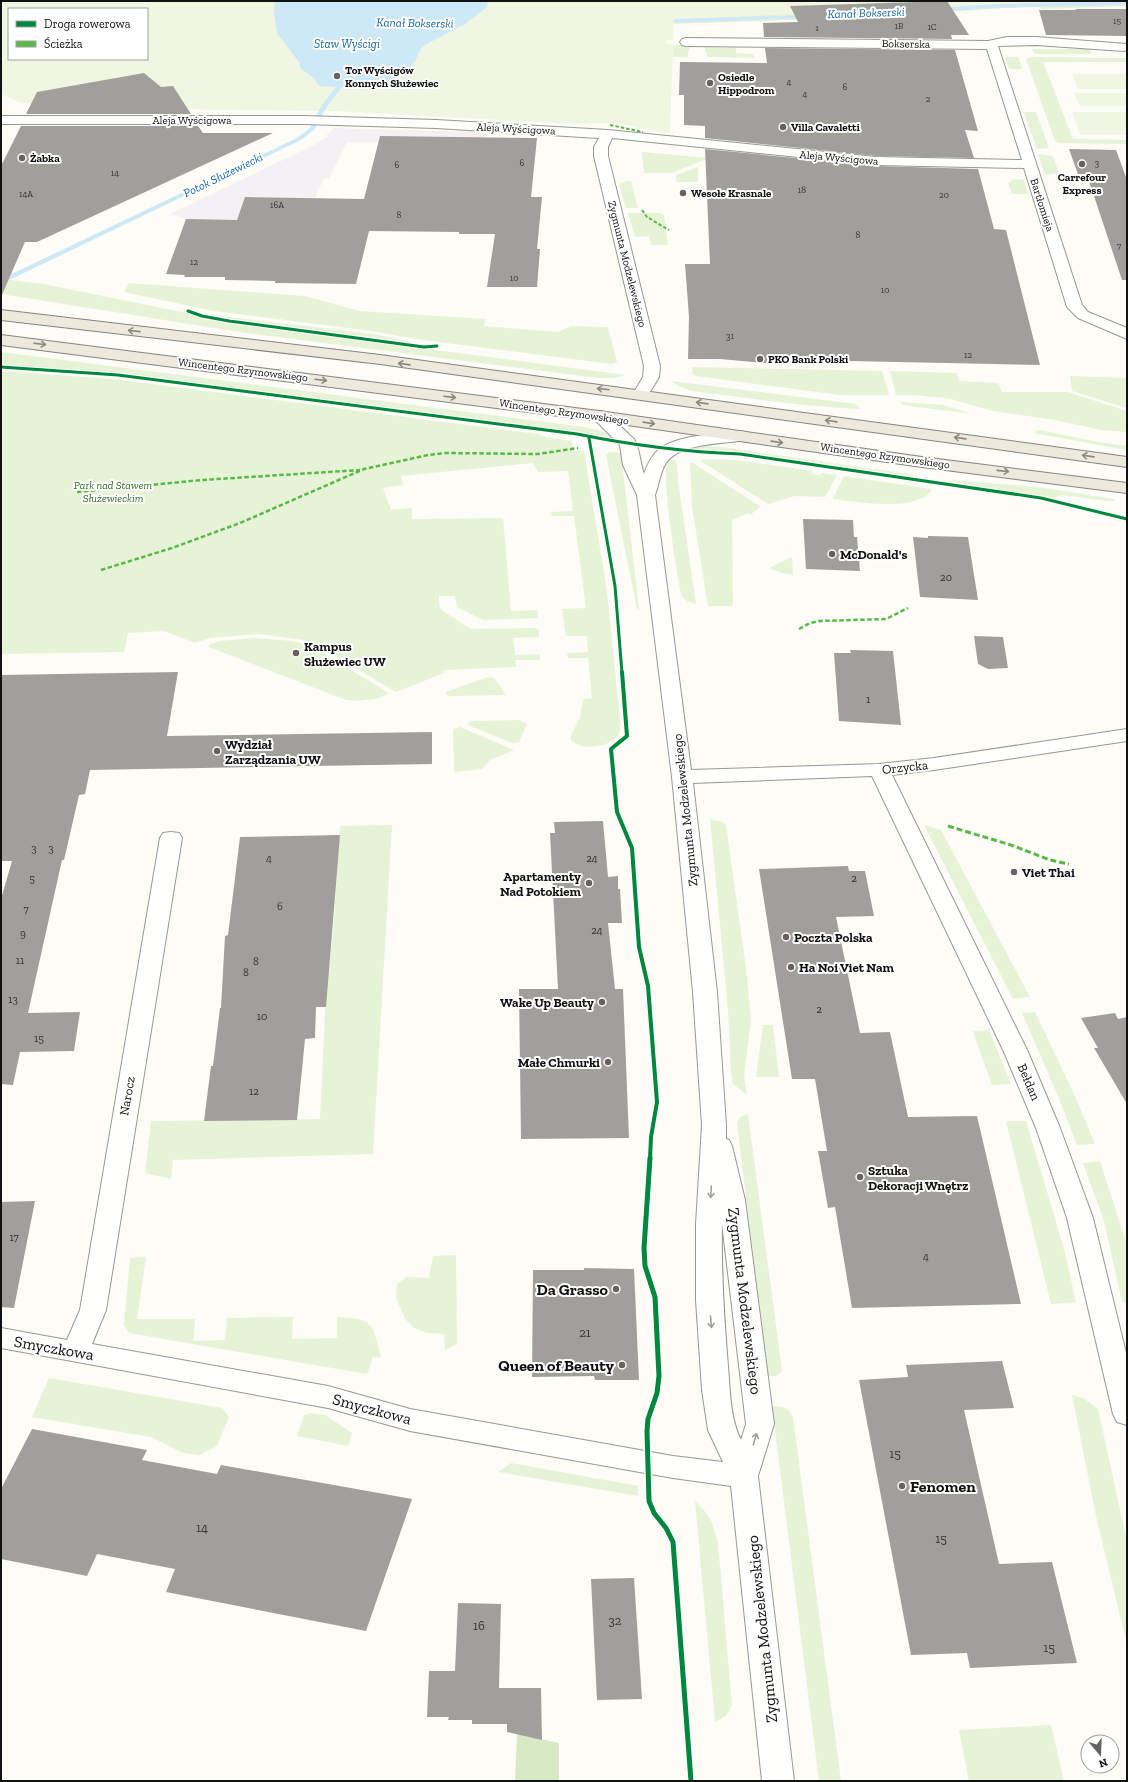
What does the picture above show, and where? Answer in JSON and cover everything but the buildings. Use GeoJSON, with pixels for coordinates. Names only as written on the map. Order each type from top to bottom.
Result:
{"type":"FeatureCollection","features":[{"type":"Feature","properties":{"kind":"main road"},"geometry":{"type":"LineString","coordinates":[[38,305],[160,324],[270,346]]}},
{"type":"Feature","properties":{"kind":"main road","name":"Wincentego Rzymowskiego"},"geometry":{"type":"LineString","coordinates":[[1,315],[270,346],[641,394],[1127,462]]}},
{"type":"Feature","properties":{"kind":"main road","name":"Wincentego Rzymowskiego"},"geometry":{"type":"LineString","coordinates":[[1,340],[599,416],[922,462],[1127,488]]}},
{"type":"Feature","properties":{"kind":"street","name":"Bokserska"},"geometry":{"type":"LineString","coordinates":[[686,42],[1106,48],[1125,47]]}},
{"type":"Feature","properties":{"kind":"street","name":"Bartłomieja"},"geometry":{"type":"LineString","coordinates":[[992,46],[1074,307],[1083,315],[1127,334]]}},
{"type":"Feature","properties":{"kind":"street","name":"Aleja Wyścigowa"},"geometry":{"type":"LineString","coordinates":[[1,120],[304,120],[436,124],[608,134],[855,160],[914,164],[1029,164]]}},
{"type":"Feature","properties":{"kind":"street","name":"Zygmunta Modzelewskiego"},"geometry":{"type":"LineString","coordinates":[[608,134],[601,147],[601,156],[652,366],[651,377],[641,394]]}},
{"type":"Feature","properties":{"kind":"street","name":"Zygmunta Modzelewskiego"},"geometry":{"type":"LineString","coordinates":[[599,416],[628,443],[632,465],[646,495],[682,777],[705,992],[714,1125],[709,1224],[709,1300],[716,1390],[722,1430],[744,1476],[778,1781]]}},
{"type":"Feature","properties":{"kind":"street","name":"Zygmunta Modzelewskiego"},"geometry":{"type":"LineString","coordinates":[[646,495],[658,460],[663,454],[687,444],[739,436]]}},
{"type":"Feature","properties":{"kind":"street","name":"Orzycka"},"geometry":{"type":"LineString","coordinates":[[682,777],[879,770],[934,764],[1127,735]]}},
{"type":"Feature","properties":{"kind":"street","name":"Bełdan"},"geometry":{"type":"LineString","coordinates":[[879,770],[1016,1052],[1048,1128],[1080,1218],[1127,1414]]}},
{"type":"Feature","properties":{"kind":"street","name":"Narocz"},"geometry":{"type":"LineString","coordinates":[[76,1351],[93,1310],[171,838]]}},
{"type":"Feature","properties":{"kind":"street","name":"Zygmunta Modzelewskiego"},"geometry":{"type":"LineString","coordinates":[[714,1125],[732,1200],[760,1424],[744,1476]]}},
{"type":"Feature","properties":{"kind":"street","name":"Smyczkowa"},"geometry":{"type":"LineString","coordinates":[[1,1338],[328,1397],[410,1420],[673,1467],[744,1476]]}},
{"type":"Feature","properties":{"kind":"shaded area"},"geometry":{"type":"Polygon","coordinates":[[[330,128],[489,132],[486,138],[393,142],[347,142],[329,178],[325,178],[318,190],[306,229],[186,219],[170,214],[314,145],[329,136],[326,135],[334,129],[330,128]]]}},
{"type":"Feature","properties":{"kind":"green space","name":"Tor Wyścigów Konnych Służewiec"},"geometry":{"type":"Polygon","coordinates":[[[1,1],[1071,1],[674,19],[673,40],[667,40],[667,44],[673,45],[670,133],[627,125],[601,123],[574,124],[337,111],[216,110],[21,103],[1,94],[1,1]]]}},
{"type":"Feature","properties":{"kind":"green space"},"geometry":{"type":"Polygon","coordinates":[[[1071,1],[1127,1],[1127,6],[1041,9],[1038,6],[908,14],[909,16],[673,24],[673,19],[1071,1]]]}},
{"type":"Feature","properties":{"kind":"green space"},"geometry":{"type":"Polygon","coordinates":[[[673,45],[689,45],[690,51],[688,51],[688,57],[673,57],[673,45]]]}},
{"type":"Feature","properties":{"kind":"green space"},"geometry":{"type":"Polygon","coordinates":[[[736,45],[736,53],[753,54],[754,58],[707,57],[707,52],[705,52],[705,47],[724,48],[736,45]]]}},
{"type":"Feature","properties":{"kind":"green space"},"geometry":{"type":"Polygon","coordinates":[[[1032,49],[1090,49],[1092,54],[1037,54],[1034,53],[1032,49]]]}},
{"type":"Feature","properties":{"kind":"green space"},"geometry":{"type":"Polygon","coordinates":[[[1005,57],[1018,57],[1022,69],[1009,69],[1005,57]]]}},
{"type":"Feature","properties":{"kind":"green space"},"geometry":{"type":"Polygon","coordinates":[[[1031,57],[1127,58],[1127,62],[1043,62],[1073,139],[1127,140],[1127,144],[1060,143],[1055,141],[1026,59],[1031,57]]]}},
{"type":"Feature","properties":{"kind":"green space"},"geometry":{"type":"Polygon","coordinates":[[[1072,74],[1127,74],[1127,89],[1078,89],[1072,74]]]}},
{"type":"Feature","properties":{"kind":"green space"},"geometry":{"type":"Polygon","coordinates":[[[1074,93],[1127,93],[1127,106],[1080,106],[1074,93]]]}},
{"type":"Feature","properties":{"kind":"green space"},"geometry":{"type":"Polygon","coordinates":[[[1024,112],[1036,112],[1049,148],[1037,149],[1024,112]]]}},
{"type":"Feature","properties":{"kind":"green space"},"geometry":{"type":"Polygon","coordinates":[[[1072,112],[1127,112],[1127,135],[1081,135],[1072,112]]]}},
{"type":"Feature","properties":{"kind":"green space"},"geometry":{"type":"Polygon","coordinates":[[[642,152],[709,158],[672,173],[644,173],[642,152]]]}},
{"type":"Feature","properties":{"kind":"green space"},"geometry":{"type":"Polygon","coordinates":[[[1038,154],[1053,156],[1059,173],[1045,175],[1038,154]]]}},
{"type":"Feature","properties":{"kind":"green space"},"geometry":{"type":"Polygon","coordinates":[[[698,167],[698,182],[676,182],[676,175],[698,167]]]}},
{"type":"Feature","properties":{"kind":"green space"},"geometry":{"type":"Polygon","coordinates":[[[1014,179],[1024,180],[1028,194],[1012,194],[1008,183],[1014,179]]]}},
{"type":"Feature","properties":{"kind":"green space"},"geometry":{"type":"Polygon","coordinates":[[[631,181],[638,208],[626,208],[619,184],[631,181]]]}},
{"type":"Feature","properties":{"kind":"green space"},"geometry":{"type":"Polygon","coordinates":[[[628,213],[660,213],[664,215],[668,245],[651,245],[649,236],[635,237],[628,213]]]}},
{"type":"Feature","properties":{"kind":"green space"},"geometry":{"type":"Polygon","coordinates":[[[1,279],[44,284],[245,325],[626,375],[613,378],[598,378],[246,333],[1,294],[1,279]]]}},
{"type":"Feature","properties":{"kind":"green space"},"geometry":{"type":"Polygon","coordinates":[[[129,283],[305,296],[359,311],[486,319],[484,326],[558,332],[571,326],[607,327],[617,362],[612,364],[415,339],[372,331],[214,311],[124,292],[129,283]]]}},
{"type":"Feature","properties":{"kind":"green space"},"geometry":{"type":"Polygon","coordinates":[[[203,314],[374,334],[412,342],[294,328],[203,314]]]}},
{"type":"Feature","properties":{"kind":"green space"},"geometry":{"type":"Polygon","coordinates":[[[1,352],[584,427],[602,431],[616,439],[119,373],[1,366],[1,352]]]}},
{"type":"Feature","properties":{"kind":"green space"},"geometry":{"type":"Polygon","coordinates":[[[693,367],[882,371],[889,394],[840,395],[696,376],[692,374],[693,367]]]}},
{"type":"Feature","properties":{"kind":"green space","name":"Park nad Stawem Służewieckim"},"geometry":{"type":"Polygon","coordinates":[[[1,371],[114,379],[537,434],[570,441],[574,451],[584,451],[607,591],[620,720],[620,730],[618,736],[609,743],[595,746],[581,746],[571,740],[571,735],[580,718],[583,699],[592,698],[588,658],[568,658],[567,653],[588,652],[587,636],[566,636],[562,609],[586,608],[574,516],[552,516],[551,512],[573,511],[568,471],[538,472],[533,463],[401,476],[403,485],[383,488],[391,510],[412,508],[412,519],[503,518],[511,611],[537,610],[538,618],[483,620],[457,607],[455,596],[439,596],[439,606],[443,611],[471,629],[535,628],[539,630],[539,637],[513,638],[515,655],[540,654],[540,660],[515,660],[516,667],[443,670],[444,673],[396,692],[316,644],[303,640],[260,634],[210,638],[195,643],[164,631],[128,633],[124,652],[1,654],[1,371]]]}},
{"type":"Feature","properties":{"kind":"green space"},"geometry":{"type":"Polygon","coordinates":[[[890,371],[957,373],[959,381],[998,383],[1002,392],[1068,392],[1127,411],[1127,432],[1101,430],[1055,420],[993,411],[946,398],[896,395],[890,371]]]}},
{"type":"Feature","properties":{"kind":"green space"},"geometry":{"type":"Polygon","coordinates":[[[1070,376],[1126,378],[1127,408],[1072,391],[1070,376]]]}},
{"type":"Feature","properties":{"kind":"green space"},"geometry":{"type":"Polygon","coordinates":[[[671,381],[856,404],[860,409],[796,404],[692,391],[671,381]]]}},
{"type":"Feature","properties":{"kind":"green space"},"geometry":{"type":"Polygon","coordinates":[[[901,402],[943,405],[972,414],[903,405],[901,402]]]}},
{"type":"Feature","properties":{"kind":"green space"},"geometry":{"type":"Polygon","coordinates":[[[1039,430],[1098,442],[1127,446],[1127,450],[1033,433],[1039,430]]]}},
{"type":"Feature","properties":{"kind":"green space"},"geometry":{"type":"Polygon","coordinates":[[[704,446],[722,447],[909,474],[919,477],[749,453],[689,449],[704,446]]]}},
{"type":"Feature","properties":{"kind":"green space"},"geometry":{"type":"Polygon","coordinates":[[[609,452],[621,453],[639,609],[637,609],[606,455],[609,452]]]}},
{"type":"Feature","properties":{"kind":"green space"},"geometry":{"type":"Polygon","coordinates":[[[668,459],[675,460],[677,465],[696,604],[687,601],[681,595],[673,547],[666,484],[668,459]]]}},
{"type":"Feature","properties":{"kind":"green space"},"geometry":{"type":"Polygon","coordinates":[[[705,459],[737,460],[813,471],[812,474],[820,475],[822,473],[837,475],[825,497],[795,496],[768,504],[701,461],[705,459]]]}},
{"type":"Feature","properties":{"kind":"green space"},"geometry":{"type":"Polygon","coordinates":[[[690,463],[693,463],[761,507],[753,512],[752,515],[748,513],[732,520],[733,606],[708,606],[692,507],[690,463]]]}},
{"type":"Feature","properties":{"kind":"green space"},"geometry":{"type":"Polygon","coordinates":[[[844,476],[931,489],[931,491],[913,502],[899,504],[856,502],[833,499],[844,476]]]}},
{"type":"Feature","properties":{"kind":"green space"},"geometry":{"type":"Polygon","coordinates":[[[948,481],[1037,487],[1115,499],[1113,501],[1107,501],[1063,495],[1052,498],[948,481]]]}},
{"type":"Feature","properties":{"kind":"green space"},"geometry":{"type":"Polygon","coordinates":[[[792,557],[793,575],[781,573],[769,568],[792,557]]]}},
{"type":"Feature","properties":{"kind":"green space"},"geometry":{"type":"Polygon","coordinates":[[[253,638],[293,641],[311,646],[389,693],[374,699],[346,700],[209,647],[209,645],[220,641],[253,638]]]}},
{"type":"Feature","properties":{"kind":"green space"},"geometry":{"type":"Polygon","coordinates":[[[488,677],[494,678],[506,695],[447,695],[446,692],[488,677]]]}},
{"type":"Feature","properties":{"kind":"green space"},"geometry":{"type":"Polygon","coordinates":[[[519,720],[527,724],[519,742],[512,743],[468,725],[470,721],[519,720]]]}},
{"type":"Feature","properties":{"kind":"green space"},"geometry":{"type":"Polygon","coordinates":[[[460,727],[514,750],[490,760],[482,769],[454,772],[453,729],[460,727]]]}},
{"type":"Feature","properties":{"kind":"green space"},"geometry":{"type":"Polygon","coordinates":[[[710,819],[722,822],[726,825],[746,968],[751,1019],[744,1077],[747,1095],[733,1084],[731,1073],[728,1010],[710,819]]]}},
{"type":"Feature","properties":{"kind":"green space"},"geometry":{"type":"Polygon","coordinates":[[[392,825],[373,1154],[173,1160],[171,1179],[145,1173],[151,1121],[320,1119],[326,992],[333,934],[340,826],[392,825]]]}},
{"type":"Feature","properties":{"kind":"green space"},"geometry":{"type":"Polygon","coordinates":[[[924,825],[941,830],[1030,997],[1013,999],[924,825]]]}},
{"type":"Feature","properties":{"kind":"green space"},"geometry":{"type":"Polygon","coordinates":[[[1035,1012],[1074,1094],[1095,1144],[1077,1145],[1058,1096],[1022,1013],[1035,1012]]]}},
{"type":"Feature","properties":{"kind":"green space"},"geometry":{"type":"Polygon","coordinates":[[[763,1025],[773,1025],[779,1077],[756,1077],[763,1025]]]}},
{"type":"Feature","properties":{"kind":"green space"},"geometry":{"type":"Polygon","coordinates":[[[989,1030],[1011,1084],[992,1085],[973,1031],[989,1030]]]}},
{"type":"Feature","properties":{"kind":"green space"},"geometry":{"type":"Polygon","coordinates":[[[748,1114],[782,1371],[774,1376],[768,1376],[737,1123],[740,1117],[748,1114]]]}},
{"type":"Feature","properties":{"kind":"green space"},"geometry":{"type":"Polygon","coordinates":[[[1006,1121],[1026,1121],[1064,1249],[1076,1302],[1051,1304],[1006,1121]]]}},
{"type":"Feature","properties":{"kind":"green space"},"geometry":{"type":"Polygon","coordinates":[[[1100,1161],[1127,1245],[1127,1302],[1122,1302],[1104,1221],[1083,1163],[1100,1161]]]}},
{"type":"Feature","properties":{"kind":"green space"},"geometry":{"type":"Polygon","coordinates":[[[456,1255],[457,1344],[445,1350],[444,1334],[427,1333],[414,1328],[406,1320],[396,1298],[397,1284],[407,1277],[429,1278],[433,1256],[456,1255]]]}},
{"type":"Feature","properties":{"kind":"green space"},"geometry":{"type":"Polygon","coordinates":[[[146,1257],[137,1319],[195,1319],[193,1341],[225,1340],[227,1318],[293,1317],[292,1339],[337,1338],[337,1317],[358,1319],[365,1321],[373,1330],[381,1358],[373,1357],[367,1374],[129,1333],[124,1325],[130,1258],[146,1257]]]}},
{"type":"Feature","properties":{"kind":"green space"},"geometry":{"type":"Polygon","coordinates":[[[49,1378],[222,1408],[229,1417],[217,1446],[199,1455],[183,1453],[151,1437],[32,1417],[49,1378]]]}},
{"type":"Feature","properties":{"kind":"green space"},"geometry":{"type":"Polygon","coordinates":[[[1072,1395],[1083,1398],[1098,1409],[1127,1542],[1127,1645],[1096,1516],[1072,1395]]]}},
{"type":"Feature","properties":{"kind":"green space"},"geometry":{"type":"Polygon","coordinates":[[[772,1406],[779,1406],[787,1409],[793,1417],[841,1781],[819,1781],[772,1406]]]}},
{"type":"Feature","properties":{"kind":"green space"},"geometry":{"type":"Polygon","coordinates":[[[310,1413],[325,1415],[352,1433],[348,1446],[297,1436],[304,1415],[310,1413]]]}},
{"type":"Feature","properties":{"kind":"green space"},"geometry":{"type":"Polygon","coordinates":[[[511,1463],[638,1486],[638,1496],[498,1472],[511,1463]]]}},
{"type":"Feature","properties":{"kind":"green space"},"geometry":{"type":"Polygon","coordinates":[[[695,1501],[708,1515],[718,1543],[732,1705],[726,1716],[715,1722],[695,1501]]]}},
{"type":"Feature","properties":{"kind":"green space"},"geometry":{"type":"Polygon","coordinates":[[[1051,1725],[1064,1781],[969,1781],[959,1730],[1051,1725]]]}},
{"type":"Feature","properties":{"kind":"green space"},"geometry":{"type":"Polygon","coordinates":[[[517,1734],[559,1743],[559,1781],[515,1781],[517,1734]]]}},
{"type":"Feature","properties":{"kind":"water","name":"Staw Wyścigi"},"geometry":{"type":"Polygon","coordinates":[[[275,1],[488,1],[487,7],[465,24],[423,46],[413,64],[397,77],[376,85],[341,87],[319,86],[313,77],[301,69],[299,62],[277,33],[274,13],[275,1]]]}},
{"type":"Feature","properties":{"kind":"waterway","name":"Kanał Bokserski"},"geometry":{"type":"LineString","coordinates":[[939,10],[994,6],[1127,3]]}},
{"type":"Feature","properties":{"kind":"waterway","name":"Kanał Bokserski"},"geometry":{"type":"LineString","coordinates":[[676,21],[809,17]]}},
{"type":"Feature","properties":{"kind":"waterway","name":"Potok Służewiecki"},"geometry":{"type":"LineString","coordinates":[[3,281],[299,139],[312,129],[325,105],[339,87],[344,75]]}},
{"type":"Feature","properties":{"kind":"marked path"},"geometry":{"type":"LineString","coordinates":[[610,125],[643,132]]}},
{"type":"Feature","properties":{"kind":"marked path"},"geometry":{"type":"LineString","coordinates":[[642,210],[647,217],[669,230]]}},
{"type":"Feature","properties":{"kind":"marked path"},"geometry":{"type":"LineString","coordinates":[[101,570],[172,548],[240,523],[364,469],[428,455],[445,453],[538,454],[578,448]]}},
{"type":"Feature","properties":{"kind":"marked path"},"geometry":{"type":"LineString","coordinates":[[77,492],[202,480],[360,470]]}},
{"type":"Feature","properties":{"kind":"marked path"},"geometry":{"type":"LineString","coordinates":[[799,629],[810,623],[820,621],[886,619],[908,608]]}},
{"type":"Feature","properties":{"kind":"marked path"},"geometry":{"type":"LineString","coordinates":[[948,826],[1014,846],[1050,860],[1069,864]]}},
{"type":"Feature","properties":{"kind":"cycle path"},"geometry":{"type":"LineString","coordinates":[[188,311],[202,316],[229,321],[424,347],[437,346]]}},
{"type":"Feature","properties":{"kind":"cycle path"},"geometry":{"type":"LineString","coordinates":[[1,367],[118,375],[577,434],[607,440],[704,453],[740,454],[1041,498],[1127,519]]}},
{"type":"Feature","properties":{"kind":"cycle path"},"geometry":{"type":"LineString","coordinates":[[589,438],[615,586],[627,736],[611,749],[617,812],[632,848],[639,947],[648,986],[657,1102],[651,1137],[644,1248],[645,1266],[655,1297],[659,1376],[657,1393],[648,1419],[647,1431],[649,1501],[654,1513],[666,1528],[673,1542],[691,1781]]}},
{"type":"Feature","properties":{"kind":"place","name":"Tor Wyścigów Konnych Służewiec"},"geometry":{"type":"Point","coordinates":[337,76]}},
{"type":"Feature","properties":{"kind":"place","name":"Osiedle Hippodrom"},"geometry":{"type":"Point","coordinates":[710,83]}},
{"type":"Feature","properties":{"kind":"place","name":"Villa Cavaletti"},"geometry":{"type":"Point","coordinates":[783,127]}},
{"type":"Feature","properties":{"kind":"place","name":"Żabka"},"geometry":{"type":"Point","coordinates":[22,158]}},
{"type":"Feature","properties":{"kind":"place","name":"Carrefour Express"},"geometry":{"type":"Point","coordinates":[1082,164]}},
{"type":"Feature","properties":{"kind":"place","name":"Wesołe Krasnale"},"geometry":{"type":"Point","coordinates":[683,193]}},
{"type":"Feature","properties":{"kind":"place","name":"PKO Bank Polski"},"geometry":{"type":"Point","coordinates":[760,359]}},
{"type":"Feature","properties":{"kind":"place","name":"McDonald's"},"geometry":{"type":"Point","coordinates":[832,554]}},
{"type":"Feature","properties":{"kind":"place","name":"Kampus Służewiec UW"},"geometry":{"type":"Point","coordinates":[296,653]}},
{"type":"Feature","properties":{"kind":"place","name":"Wydział Zarządzania UW"},"geometry":{"type":"Point","coordinates":[217,751]}},
{"type":"Feature","properties":{"kind":"place","name":"Viet Thai"},"geometry":{"type":"Point","coordinates":[1014,872]}},
{"type":"Feature","properties":{"kind":"place","name":"Apartamenty Nad Potokiem"},"geometry":{"type":"Point","coordinates":[589,883]}},
{"type":"Feature","properties":{"kind":"place","name":"Poczta Polska"},"geometry":{"type":"Point","coordinates":[786,937]}},
{"type":"Feature","properties":{"kind":"place","name":"Ha Noi Viet Nam"},"geometry":{"type":"Point","coordinates":[791,967]}},
{"type":"Feature","properties":{"kind":"place","name":"Wake Up Beauty"},"geometry":{"type":"Point","coordinates":[602,1002]}},
{"type":"Feature","properties":{"kind":"place","name":"Małe Chmurki"},"geometry":{"type":"Point","coordinates":[608,1062]}},
{"type":"Feature","properties":{"kind":"place","name":"Sztuka Dekoracji Wnętrz"},"geometry":{"type":"Point","coordinates":[860,1177]}},
{"type":"Feature","properties":{"kind":"place","name":"Da Grasso"},"geometry":{"type":"Point","coordinates":[616,1289]}},
{"type":"Feature","properties":{"kind":"place","name":"Queen of Beauty"},"geometry":{"type":"Point","coordinates":[622,1365]}},
{"type":"Feature","properties":{"kind":"place","name":"Fenomen"},"geometry":{"type":"Point","coordinates":[902,1486]}}]}
